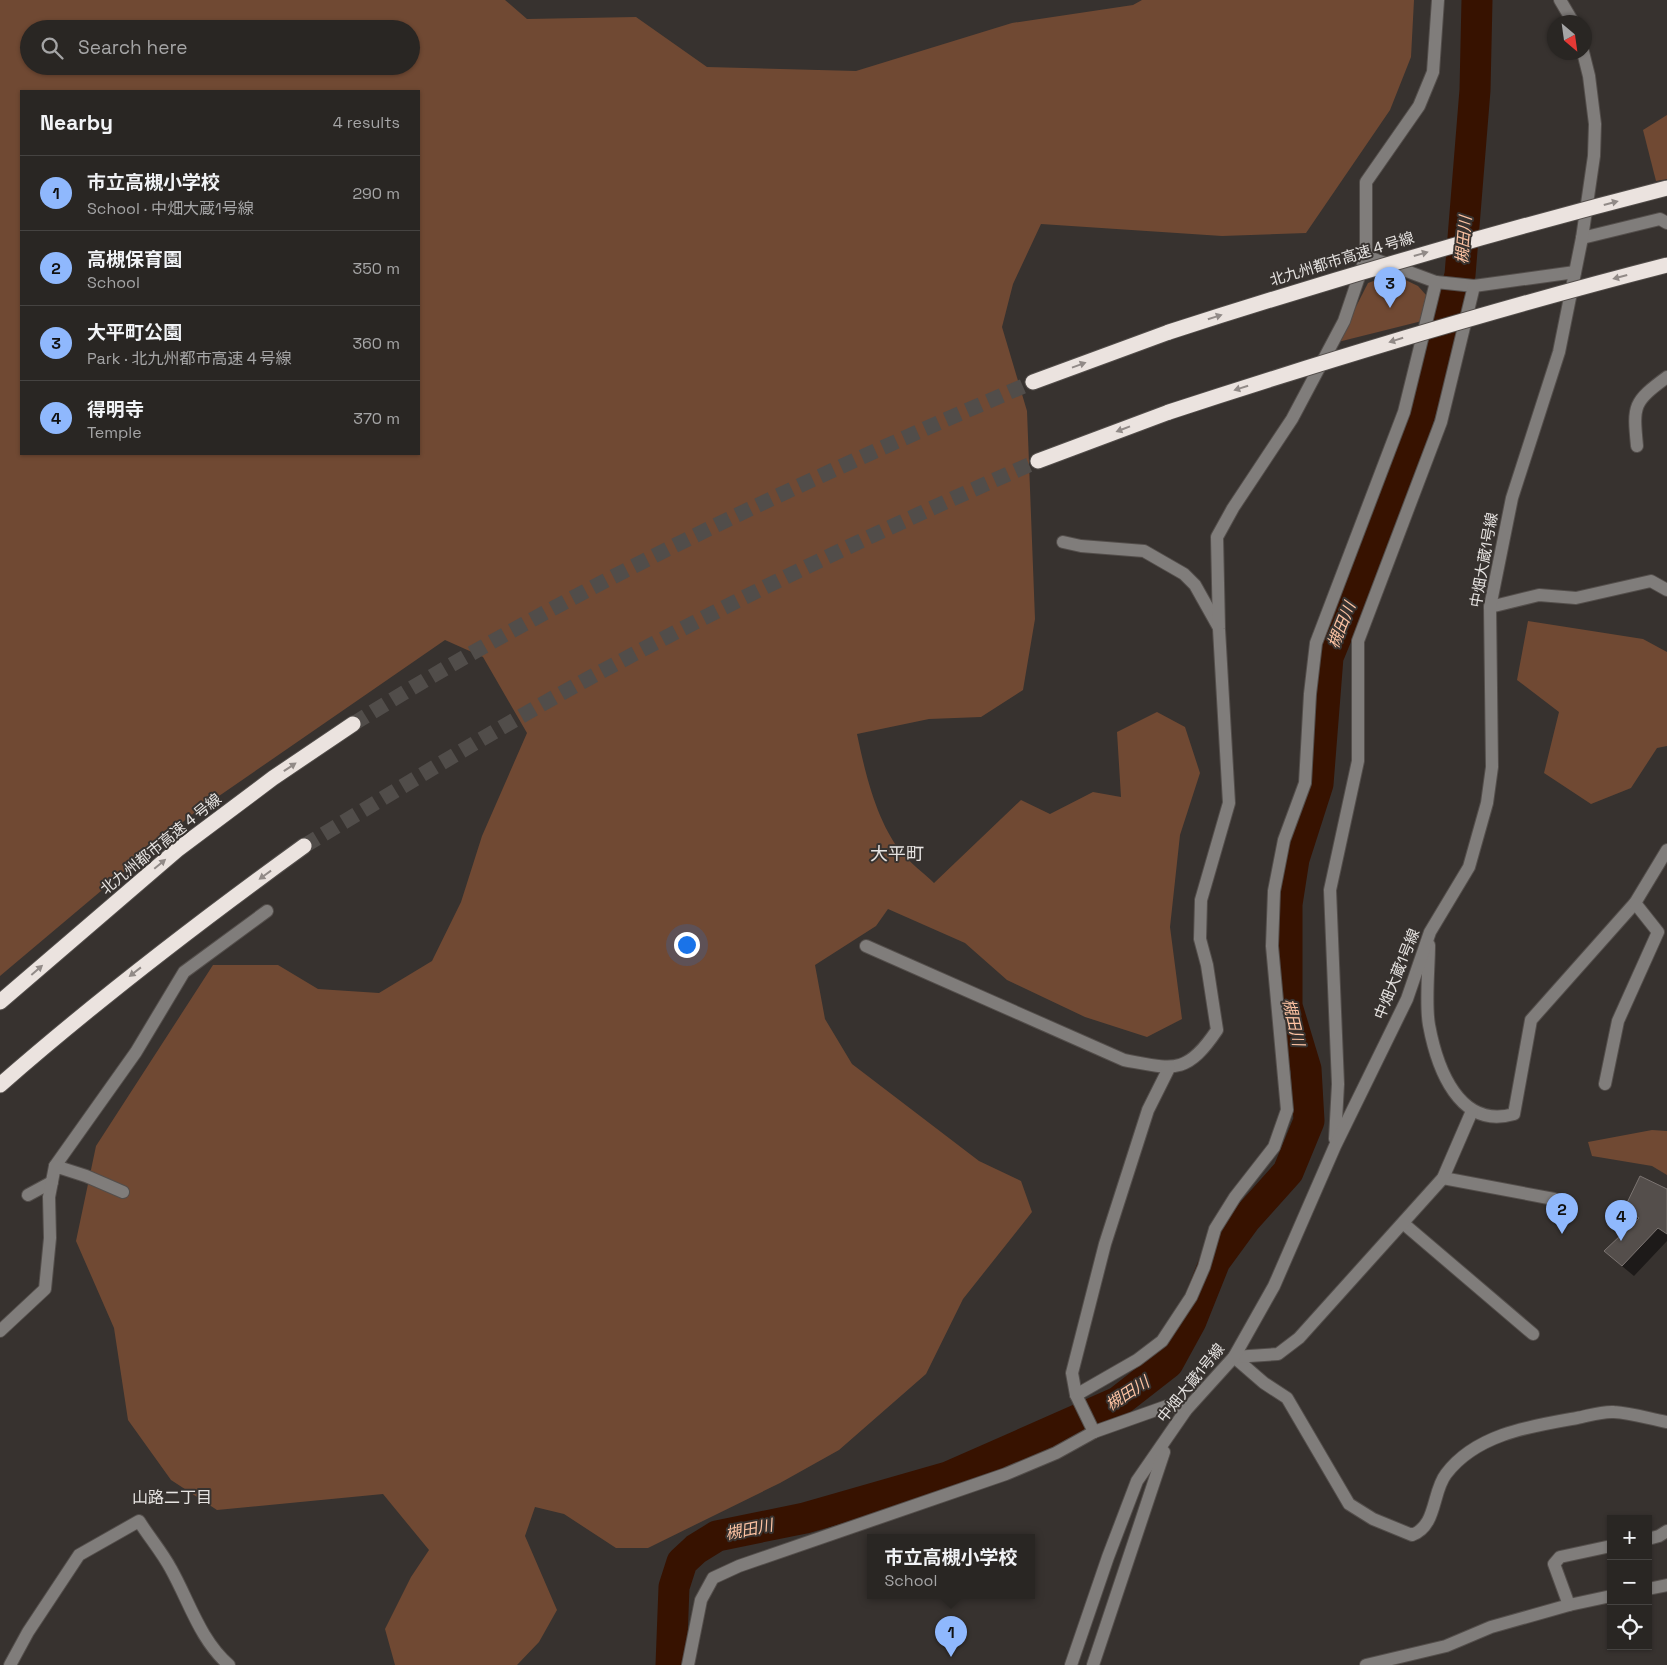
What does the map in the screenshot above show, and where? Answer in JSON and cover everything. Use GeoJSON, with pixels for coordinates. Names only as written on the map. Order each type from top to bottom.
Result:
{"type":"FeatureCollection","features":[{"type":"Feature","properties":{"kind":"highway","name":"北九州都市高速４号線"},"geometry":{"type":"LineString","coordinates":[[1034,382],[1169,332],[1292,292],[1464,242],[1667,188]]}},
{"type":"Feature","properties":{"kind":"highway"},"geometry":{"type":"LineString","coordinates":[[1038,462],[1169,412],[1302,368],[1484,314],[1667,265]]}},
{"type":"Feature","properties":{"kind":"highway","name":"北九州都市高速４号線"},"geometry":{"type":"LineString","coordinates":[[0,1002],[177,850],[273,778],[353,724]]}},
{"type":"Feature","properties":{"kind":"highway"},"geometry":{"type":"LineString","coordinates":[[0,1085],[76,1018],[188,930],[304,846]]}},
{"type":"Feature","properties":{"kind":"street"},"geometry":{"type":"LineString","coordinates":[[866,946],[1124,1060],[1169,1068],[1188,1063],[1204,1048],[1217,1030],[1207,965],[1200,939],[1201,900],[1229,803],[1219,629],[1217,537],[1233,508],[1292,419],[1344,320],[1366,256],[1366,182],[1418,106],[1433,72],[1438,0]]}},
{"type":"Feature","properties":{"kind":"street"},"geometry":{"type":"LineString","coordinates":[[1560,0],[1569,15]]}},
{"type":"Feature","properties":{"kind":"street","name":"中畑大蔵1号線"},"geometry":{"type":"LineString","coordinates":[[1071,1665],[1137,1481],[1186,1410],[1234,1357],[1274,1286],[1335,1146],[1407,999],[1430,932],[1469,868],[1487,803],[1492,767],[1490,607],[1512,498],[1559,352],[1582,238],[1594,156],[1595,124],[1585,60]]}},
{"type":"Feature","properties":{"kind":"street"},"geometry":{"type":"LineString","coordinates":[[1582,238],[1660,219],[1667,222]]}},
{"type":"Feature","properties":{"kind":"street"},"geometry":{"type":"LineString","coordinates":[[1366,256],[1436,282],[1474,286],[1575,272]]}},
{"type":"Feature","properties":{"kind":"street"},"geometry":{"type":"LineString","coordinates":[[1077,1398],[1137,1360],[1162,1341],[1191,1297],[1204,1267],[1215,1230],[1235,1197],[1274,1147],[1287,1110],[1272,946],[1274,891],[1284,840],[1305,783],[1310,694],[1316,643],[1404,412],[1436,282]]}},
{"type":"Feature","properties":{"kind":"street"},"geometry":{"type":"LineString","coordinates":[[1335,1146],[1338,1084],[1330,890],[1358,761],[1358,641],[1440,422],[1474,286]]}},
{"type":"Feature","properties":{"kind":"street"},"geometry":{"type":"LineString","coordinates":[[1637,446],[1634,412],[1644,394],[1667,376]]}},
{"type":"Feature","properties":{"kind":"street"},"geometry":{"type":"LineString","coordinates":[[1063,542],[1080,546],[1144,550],[1184,574],[1195,585],[1219,629]]}},
{"type":"Feature","properties":{"kind":"street"},"geometry":{"type":"LineString","coordinates":[[1490,607],[1539,596],[1576,598],[1651,581],[1667,590]]}},
{"type":"Feature","properties":{"kind":"street"},"geometry":{"type":"LineString","coordinates":[[1430,932],[1429,1024],[1444,1079],[1472,1111],[1500,1118],[1514,1114],[1532,1020],[1635,903],[1667,850]]}},
{"type":"Feature","properties":{"kind":"street"},"geometry":{"type":"LineString","coordinates":[[1605,1084],[1618,1021],[1658,932],[1635,903]]}},
{"type":"Feature","properties":{"kind":"street"},"geometry":{"type":"LineString","coordinates":[[0,1332],[45,1288],[50,1238],[49,1197],[55,1166],[136,1052],[184,972],[267,911]]}},
{"type":"Feature","properties":{"kind":"street"},"geometry":{"type":"LineString","coordinates":[[1094,1432],[1077,1398],[1072,1373],[1104,1244],[1148,1110],[1169,1068]]}},
{"type":"Feature","properties":{"kind":"street"},"geometry":{"type":"LineString","coordinates":[[1234,1357],[1278,1354],[1299,1338],[1404,1224],[1443,1178],[1472,1111]]}},
{"type":"Feature","properties":{"kind":"street"},"geometry":{"type":"LineString","coordinates":[[55,1166],[86,1176],[123,1192]]}},
{"type":"Feature","properties":{"kind":"street"},"geometry":{"type":"LineString","coordinates":[[1443,1178],[1554,1199]]}},
{"type":"Feature","properties":{"kind":"street"},"geometry":{"type":"LineString","coordinates":[[28,1195],[52,1182]]}},
{"type":"Feature","properties":{"kind":"street"},"geometry":{"type":"LineString","coordinates":[[1404,1224],[1534,1334]]}},
{"type":"Feature","properties":{"kind":"street"},"geometry":{"type":"LineString","coordinates":[[1234,1357],[1264,1383],[1287,1398],[1349,1504],[1373,1520],[1412,1536],[1420,1532],[1427,1522],[1445,1475],[1466,1455],[1501,1435],[1528,1426],[1613,1412],[1667,1422]]}},
{"type":"Feature","properties":{"kind":"street"},"geometry":{"type":"LineString","coordinates":[[688,1665],[700,1600],[713,1578],[739,1566],[1006,1474],[1056,1453],[1094,1432],[1170,1405],[1186,1410]]}},
{"type":"Feature","properties":{"kind":"street"},"geometry":{"type":"LineString","coordinates":[[1092,1665],[1154,1477],[1171,1433]]}},
{"type":"Feature","properties":{"kind":"street"},"geometry":{"type":"LineString","coordinates":[[10,1665],[28,1632],[79,1555],[139,1520],[171,1568],[196,1619],[220,1657],[228,1665]]}},
{"type":"Feature","properties":{"kind":"street"},"geometry":{"type":"LineString","coordinates":[[1652,1538],[1667,1531]]}},
{"type":"Feature","properties":{"kind":"street"},"geometry":{"type":"LineString","coordinates":[[1569,1605],[1554,1564],[1560,1557],[1607,1547]]}},
{"type":"Feature","properties":{"kind":"street"},"geometry":{"type":"LineString","coordinates":[[1652,1587],[1667,1585]]}},
{"type":"Feature","properties":{"kind":"street"},"geometry":{"type":"LineString","coordinates":[[1366,1665],[1446,1646],[1491,1627],[1569,1605],[1607,1597]]}},
{"type":"Feature","properties":{"kind":"shaded area"},"geometry":{"type":"Polygon","coordinates":[[[0,0],[505,0],[527,19],[636,17],[707,67],[856,71],[1012,23],[1133,5],[1142,0],[1414,0],[1411,57],[1390,110],[1306,233],[1222,236],[1041,224],[1013,284],[1002,327],[1027,411],[1035,619],[1023,690],[981,717],[929,719],[857,734],[878,811],[892,839],[901,852],[934,883],[1021,800],[1050,814],[1093,792],[1121,797],[1117,732],[1157,712],[1185,727],[1200,773],[1180,835],[1170,927],[1182,1019],[1147,1037],[1085,1017],[1007,980],[965,943],[888,909],[876,926],[815,965],[825,1019],[852,1064],[979,1161],[1021,1181],[1032,1212],[963,1299],[926,1374],[839,1450],[780,1483],[648,1548],[616,1548],[564,1514],[535,1507],[525,1536],[557,1610],[539,1642],[517,1665],[395,1665],[385,1629],[411,1577],[429,1550],[383,1494],[217,1510],[171,1480],[128,1420],[114,1328],[76,1241],[96,1146],[213,965],[278,965],[318,989],[379,993],[432,961],[461,902],[482,836],[527,733],[483,657],[445,640],[190,816],[0,976],[0,0]]]}},
{"type":"Feature","properties":{"kind":"shaded area"},"geometry":{"type":"Polygon","coordinates":[[[1667,115],[1667,179],[1656,181],[1643,130],[1667,115]]]}},
{"type":"Feature","properties":{"kind":"shaded area"},"geometry":{"type":"Polygon","coordinates":[[[1393,274],[1418,286],[1426,295],[1422,321],[1338,342],[1368,283],[1393,274]]]}},
{"type":"Feature","properties":{"kind":"shaded area"},"geometry":{"type":"Polygon","coordinates":[[[1528,621],[1643,639],[1667,652],[1667,746],[1657,748],[1631,788],[1591,804],[1544,773],[1559,712],[1517,680],[1528,621]]]}},
{"type":"Feature","properties":{"kind":"shaded area"},"geometry":{"type":"Polygon","coordinates":[[[1652,1130],[1667,1131],[1667,1175],[1652,1166],[1592,1156],[1588,1142],[1652,1130]]]}},
{"type":"Feature","properties":{"kind":"building"},"geometry":{"type":"Polygon","coordinates":[[[1640,1176],[1667,1189],[1667,1234],[1658,1228],[1622,1266],[1604,1251],[1639,1218],[1624,1209],[1640,1176]]]}},
{"type":"Feature","properties":{"kind":"waterway","name":"槻田川"},"geometry":{"type":"LineString","coordinates":[[671,1665],[674,1587],[682,1562],[696,1549],[717,1536],[805,1518],[948,1477],[1118,1402],[1168,1363],[1191,1321],[1215,1261],[1245,1220],[1288,1172],[1309,1121],[1306,1069],[1287,1006],[1287,904],[1294,859],[1318,784],[1328,657],[1401,479],[1460,275],[1475,90],[1477,0]]}},
{"type":"Feature","properties":{"kind":"tunnel"},"geometry":{"type":"LineString","coordinates":[[353,724],[517,628],[686,540],[858,459],[1033,382]]}},
{"type":"Feature","properties":{"kind":"tunnel"},"geometry":{"type":"LineString","coordinates":[[304,846],[529,711],[712,613],[820,560],[1038,461]]}},
{"type":"Feature","properties":{"kind":"place","name":"大平町公園"},"geometry":{"type":"Point","coordinates":[1390,308]}},
{"type":"Feature","properties":{"kind":"place","name":"高槻保育園"},"geometry":{"type":"Point","coordinates":[1562,1234]}},
{"type":"Feature","properties":{"kind":"place","name":"得明寺"},"geometry":{"type":"Point","coordinates":[1621,1241]}},
{"type":"Feature","properties":{"kind":"place","name":"市立高槻小学校"},"geometry":{"type":"Point","coordinates":[951,1657]}},
{"type":"Feature","properties":{"kind":"district","name":"大平町"},"geometry":{"type":"Point","coordinates":[897,854]}},
{"type":"Feature","properties":{"kind":"district","name":"山路二丁目"},"geometry":{"type":"Point","coordinates":[172,1497]}}]}
